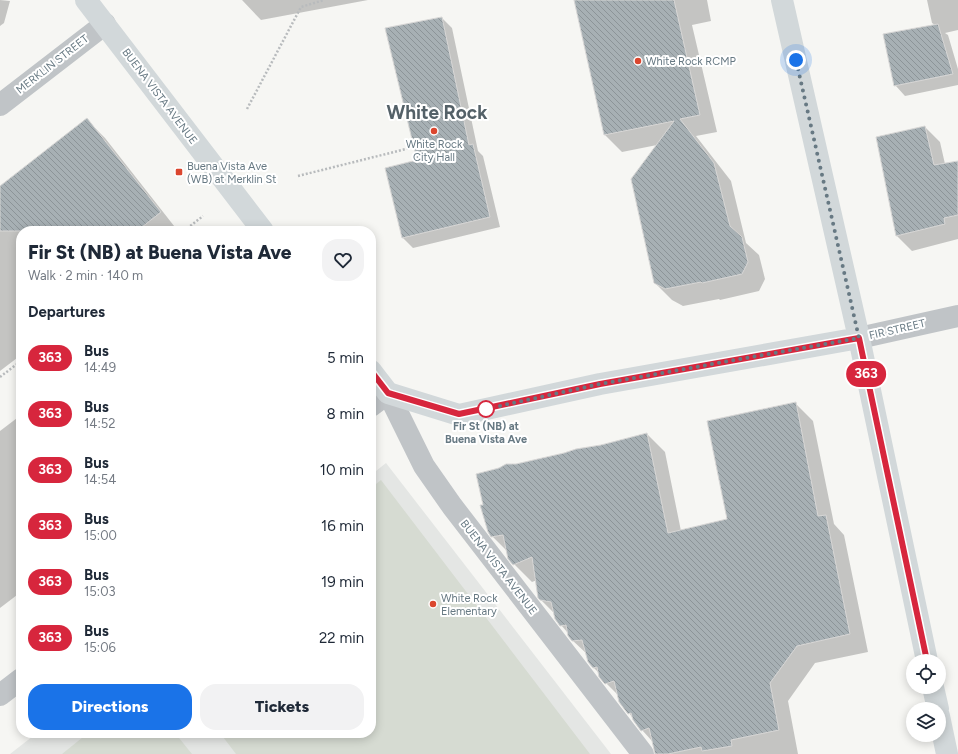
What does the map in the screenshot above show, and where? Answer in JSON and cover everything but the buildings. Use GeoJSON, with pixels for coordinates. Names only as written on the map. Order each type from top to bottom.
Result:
{"type":"FeatureCollection","features":[{"type":"Feature","properties":{"kind":"street","name":"BUENA VISTA AVENUE"},"geometry":{"type":"LineString","coordinates":[[86,0],[259,226]]}},
{"type":"Feature","properties":{"kind":"street"},"geometry":{"type":"LineString","coordinates":[[782,0],[859,338],[926,654]]}},
{"type":"Feature","properties":{"kind":"street","name":"MERKLIN STREET"},"geometry":{"type":"LineString","coordinates":[[0,105],[104,24]]}},
{"type":"Feature","properties":{"kind":"street","name":"FIR STREET"},"geometry":{"type":"LineString","coordinates":[[388,393],[459,414],[600,384],[859,338],[958,316]]}},
{"type":"Feature","properties":{"kind":"street","name":"BUENA VISTA AVENUE"},"geometry":{"type":"LineString","coordinates":[[376,377],[388,393],[428,472],[643,754]]}},
{"type":"Feature","properties":{"kind":"street"},"geometry":{"type":"LineString","coordinates":[[376,402],[388,393]]}},
{"type":"Feature","properties":{"kind":"street"},"geometry":{"type":"LineString","coordinates":[[0,695],[16,683]]}},
{"type":"Feature","properties":{"kind":"street"},"geometry":{"type":"LineString","coordinates":[[944,742],[947,754]]}},
{"type":"Feature","properties":{"kind":"path"},"geometry":{"type":"LineString","coordinates":[[246,108],[301,7],[324,0]]}},
{"type":"Feature","properties":{"kind":"path"},"geometry":{"type":"LineString","coordinates":[[298,176],[414,147]]}},
{"type":"Feature","properties":{"kind":"path"},"geometry":{"type":"LineString","coordinates":[[190,226],[203,216]]}},
{"type":"Feature","properties":{"kind":"path"},"geometry":{"type":"LineString","coordinates":[[0,377],[16,365]]}},
{"type":"Feature","properties":{"kind":"shaded area","name":"White Rock Elementary"},"geometry":{"type":"Polygon","coordinates":[[[386,463],[611,754],[10,754],[31,738],[376,738],[376,471],[386,463]]]}},
{"type":"Feature","properties":{"kind":"shaded area","name":"White Rock Elementary"},"geometry":{"type":"Polygon","coordinates":[[[381,480],[590,754],[236,754],[224,738],[376,738],[376,484],[381,480]]]}},
{"type":"Feature","properties":{"kind":"shaded area"},"geometry":{"type":"Polygon","coordinates":[[[82,738],[179,738],[192,754],[62,754],[82,738]]]}},
{"type":"Feature","properties":{"kind":"bus line","name":"363"},"geometry":{"type":"LineString","coordinates":[[376,377],[388,393],[459,414],[600,384],[859,338],[926,654]]}},
{"type":"Feature","properties":{"kind":"place","name":"White Rock RCMP"},"geometry":{"type":"Point","coordinates":[638,61]}},
{"type":"Feature","properties":{"kind":"place","name":"White Rock City Hall"},"geometry":{"type":"Point","coordinates":[434,131]}},
{"type":"Feature","properties":{"kind":"place","name":"Buena Vista Ave (WB) at Merklin St"},"geometry":{"type":"Point","coordinates":[179,172]}},
{"type":"Feature","properties":{"kind":"place","name":"Fir St (NB) at Buena Vista Ave"},"geometry":{"type":"Point","coordinates":[486,409]}},
{"type":"Feature","properties":{"kind":"place","name":"White Rock Elementary"},"geometry":{"type":"Point","coordinates":[433,604]}},
{"type":"Feature","properties":{"kind":"district","name":"White Rock"},"geometry":{"type":"Point","coordinates":[437,112]}},
{"type":"Feature","properties":{"kind":"route"},"geometry":{"type":"LineString","coordinates":[[486,409],[600,384],[859,338],[796,60]]}}]}
